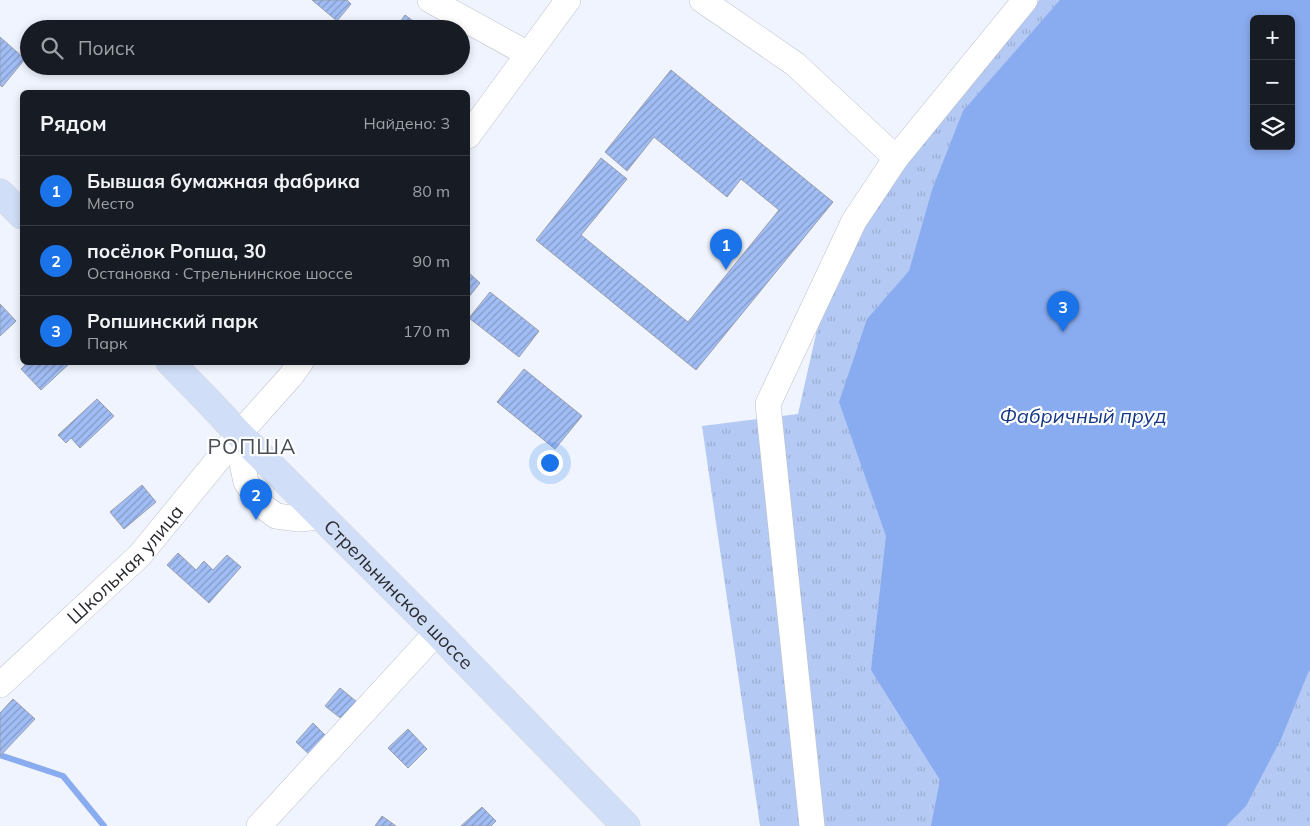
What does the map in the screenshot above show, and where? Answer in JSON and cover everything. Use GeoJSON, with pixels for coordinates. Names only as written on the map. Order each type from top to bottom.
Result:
{"type":"FeatureCollection","features":[{"type":"Feature","properties":{"kind":"main road"},"geometry":{"type":"LineString","coordinates":[[0,193],[20,214]]}},
{"type":"Feature","properties":{"kind":"main road","name":"Стрельнинское шоссе"},"geometry":{"type":"LineString","coordinates":[[173,365],[626,826]]}},
{"type":"Feature","properties":{"kind":"street"},"geometry":{"type":"LineString","coordinates":[[430,0],[466,20]]}},
{"type":"Feature","properties":{"kind":"street"},"geometry":{"type":"LineString","coordinates":[[470,133],[568,0]]}},
{"type":"Feature","properties":{"kind":"street"},"geometry":{"type":"LineString","coordinates":[[702,0],[795,64],[896,158]]}},
{"type":"Feature","properties":{"kind":"street"},"geometry":{"type":"LineString","coordinates":[[812,826],[768,404],[854,221],[896,158],[1024,0]]}},
{"type":"Feature","properties":{"kind":"street"},"geometry":{"type":"LineString","coordinates":[[470,22],[528,54]]}},
{"type":"Feature","properties":{"kind":"street","name":"Школьная улица"},"geometry":{"type":"LineString","coordinates":[[0,685],[140,555],[239,434],[299,365]]}},
{"type":"Feature","properties":{"kind":"street"},"geometry":{"type":"LineString","coordinates":[[259,826],[437,632]]}},
{"type":"Feature","properties":{"kind":"green space","name":"Фабричный пруд"},"geometry":{"type":"Polygon","coordinates":[[[1039,0],[1310,0],[1310,826],[760,826],[702,426],[798,414],[835,250],[1039,0]]]}},
{"type":"Feature","properties":{"kind":"water","name":"Фабричный пруд"},"geometry":{"type":"Polygon","coordinates":[[[1060,0],[1310,0],[1310,670],[1281,739],[1246,806],[1226,826],[931,826],[940,780],[871,670],[886,536],[839,402],[867,319],[909,271],[932,190],[963,111],[1060,0]]]}},
{"type":"Feature","properties":{"kind":"building"},"geometry":{"type":"Polygon","coordinates":[[[312,0],[347,0],[351,4],[336,20],[312,0]]]}},
{"type":"Feature","properties":{"kind":"building"},"geometry":{"type":"Polygon","coordinates":[[[405,15],[412,20],[401,20],[405,15]]]}},
{"type":"Feature","properties":{"kind":"building"},"geometry":{"type":"Polygon","coordinates":[[[0,37],[20,55],[20,65],[2,87],[0,85],[0,37]]]}},
{"type":"Feature","properties":{"kind":"building"},"geometry":{"type":"Polygon","coordinates":[[[671,70],[833,202],[696,370],[536,240],[601,158],[627,179],[581,235],[688,322],[779,210],[741,179],[727,197],[654,137],[627,171],[605,152],[671,70]]]}},
{"type":"Feature","properties":{"kind":"building"},"geometry":{"type":"Polygon","coordinates":[[[470,274],[480,283],[470,296],[470,274]]]}},
{"type":"Feature","properties":{"kind":"building"},"geometry":{"type":"Polygon","coordinates":[[[490,292],[539,331],[519,357],[470,319],[490,292]]]}},
{"type":"Feature","properties":{"kind":"building"},"geometry":{"type":"Polygon","coordinates":[[[0,304],[16,321],[0,336],[0,304]]]}},
{"type":"Feature","properties":{"kind":"building"},"geometry":{"type":"Polygon","coordinates":[[[25,365],[68,365],[41,390],[21,369],[25,365]]]}},
{"type":"Feature","properties":{"kind":"building"},"geometry":{"type":"Polygon","coordinates":[[[524,369],[582,416],[555,449],[497,402],[524,369]]]}},
{"type":"Feature","properties":{"kind":"building"},"geometry":{"type":"Polygon","coordinates":[[[97,399],[114,416],[80,448],[71,438],[66,443],[58,435],[97,399]]]}},
{"type":"Feature","properties":{"kind":"building"},"geometry":{"type":"Polygon","coordinates":[[[142,485],[156,502],[124,529],[110,512],[142,485]]]}},
{"type":"Feature","properties":{"kind":"building"},"geometry":{"type":"Polygon","coordinates":[[[178,553],[196,570],[204,561],[213,570],[227,555],[241,567],[209,603],[167,565],[178,553]]]}},
{"type":"Feature","properties":{"kind":"building"},"geometry":{"type":"Polygon","coordinates":[[[340,688],[357,702],[343,720],[325,706],[340,688]]]}},
{"type":"Feature","properties":{"kind":"building"},"geometry":{"type":"Polygon","coordinates":[[[13,699],[35,719],[0,756],[0,713],[13,699]]]}},
{"type":"Feature","properties":{"kind":"building"},"geometry":{"type":"Polygon","coordinates":[[[313,723],[329,739],[312,757],[296,742],[313,723]]]}},
{"type":"Feature","properties":{"kind":"building"},"geometry":{"type":"Polygon","coordinates":[[[408,729],[427,749],[408,768],[388,748],[408,729]]]}},
{"type":"Feature","properties":{"kind":"building"},"geometry":{"type":"Polygon","coordinates":[[[482,807],[496,821],[491,826],[461,826],[482,807]]]}},
{"type":"Feature","properties":{"kind":"building"},"geometry":{"type":"Polygon","coordinates":[[[382,816],[396,826],[375,826],[382,816]]]}},
{"type":"Feature","properties":{"kind":"waterway"},"geometry":{"type":"LineString","coordinates":[[0,755],[63,776],[104,826]]}},
{"type":"Feature","properties":{"kind":"place","name":"Бывшая бумажная фабрика"},"geometry":{"type":"Point","coordinates":[726,270]}},
{"type":"Feature","properties":{"kind":"place","name":"Ропшинский парк"},"geometry":{"type":"Point","coordinates":[1063,332]}},
{"type":"Feature","properties":{"kind":"place","name":"посёлок Ропша, 30"},"geometry":{"type":"Point","coordinates":[256,520]}},
{"type":"Feature","properties":{"kind":"district","name":"РОПША"},"geometry":{"type":"Point","coordinates":[252,446]}}]}
